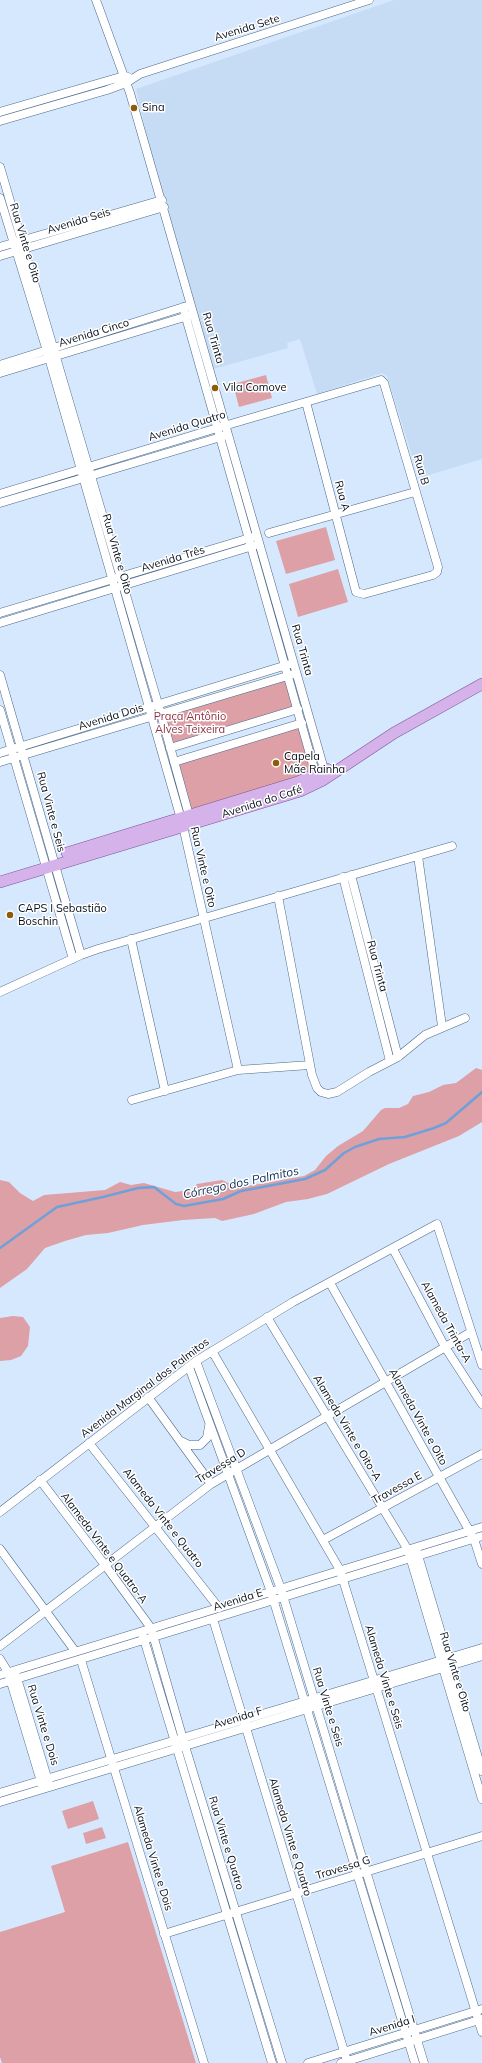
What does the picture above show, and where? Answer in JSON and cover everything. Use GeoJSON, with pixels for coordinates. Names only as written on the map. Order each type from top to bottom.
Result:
{"type":"FeatureCollection","features":[{"type":"Feature","properties":{"kind":"main road","name":"Avenida do Café"},"geometry":{"type":"LineString","coordinates":[[0,882],[49,863],[186,821],[298,782],[321,776],[350,761],[482,684]]}},
{"type":"Feature","properties":{"kind":"main road","name":"Avenida do Café"},"geometry":{"type":"LineString","coordinates":[[0,874],[49,863]]}},
{"type":"Feature","properties":{"kind":"street","name":"Rua Trinta"},"geometry":{"type":"LineString","coordinates":[[96,0],[127,79],[163,204],[187,306],[186,316],[217,428],[254,541],[290,664],[289,675],[298,709],[321,776]]}},
{"type":"Feature","properties":{"kind":"street","name":"Avenida Sete"},"geometry":{"type":"LineString","coordinates":[[0,112],[127,79],[369,0]]}},
{"type":"Feature","properties":{"kind":"street","name":"Avenida Sete"},"geometry":{"type":"LineString","coordinates":[[0,121],[107,90],[127,79]]}},
{"type":"Feature","properties":{"kind":"street","name":"Rua Vinte e Oito"},"geometry":{"type":"LineString","coordinates":[[0,167],[25,249],[51,353],[116,577],[158,704],[174,762],[204,918],[238,1070]]}},
{"type":"Feature","properties":{"kind":"street","name":"Rua Vinte e Oito"},"geometry":{"type":"LineString","coordinates":[[0,198],[16,251],[51,353]]}},
{"type":"Feature","properties":{"kind":"street","name":"Avenida Seis"},"geometry":{"type":"LineString","coordinates":[[0,247],[163,204]]}},
{"type":"Feature","properties":{"kind":"street","name":"Avenida Seis"},"geometry":{"type":"LineString","coordinates":[[0,256],[163,204]]}},
{"type":"Feature","properties":{"kind":"street","name":"Rua Trinta"},"geometry":{"type":"LineString","coordinates":[[187,306],[194,314],[226,425],[254,541]]}},
{"type":"Feature","properties":{"kind":"street","name":"Avenida Cinco"},"geometry":{"type":"LineString","coordinates":[[0,372],[187,306]]}},
{"type":"Feature","properties":{"kind":"street","name":"Avenida Cinco"},"geometry":{"type":"LineString","coordinates":[[0,365],[51,353],[194,314]]}},
{"type":"Feature","properties":{"kind":"street","name":"Avenida Quatro"},"geometry":{"type":"LineString","coordinates":[[0,494],[226,425],[381,380]]}},
{"type":"Feature","properties":{"kind":"street","name":"Rua B"},"geometry":{"type":"LineString","coordinates":[[359,594],[364,594],[433,575],[437,572],[438,567],[384,383],[381,380]]}},
{"type":"Feature","properties":{"kind":"street","name":"Rua A"},"geometry":{"type":"LineString","coordinates":[[306,402],[356,592],[359,594]]}},
{"type":"Feature","properties":{"kind":"street","name":"Avenida Quatro"},"geometry":{"type":"LineString","coordinates":[[0,503],[228,434]]}},
{"type":"Feature","properties":{"kind":"street"},"geometry":{"type":"LineString","coordinates":[[269,533],[415,492]]}},
{"type":"Feature","properties":{"kind":"street","name":"Avenida Três"},"geometry":{"type":"LineString","coordinates":[[0,613],[116,577],[254,541]]}},
{"type":"Feature","properties":{"kind":"street","name":"Avenida Três"},"geometry":{"type":"LineString","coordinates":[[0,623],[119,587],[254,541]]}},
{"type":"Feature","properties":{"kind":"street","name":"Rua Vinte e Oito"},"geometry":{"type":"LineString","coordinates":[[119,587],[152,716],[186,821]]}},
{"type":"Feature","properties":{"kind":"street","name":"Rua Trinta"},"geometry":{"type":"LineString","coordinates":[[290,664],[297,673],[321,776]]}},
{"type":"Feature","properties":{"kind":"street","name":"Avenida Dois"},"geometry":{"type":"LineString","coordinates":[[0,753],[290,664]]}},
{"type":"Feature","properties":{"kind":"street","name":"Avenida Dois"},"geometry":{"type":"LineString","coordinates":[[0,762],[297,673]]}},
{"type":"Feature","properties":{"kind":"street","name":"Rua Vinte e Seis"},"geometry":{"type":"LineString","coordinates":[[0,676],[24,755],[73,959]]}},
{"type":"Feature","properties":{"kind":"street"},"geometry":{"type":"LineString","coordinates":[[170,748],[298,709]]}},
{"type":"Feature","properties":{"kind":"street","name":"Rua Vinte e Seis"},"geometry":{"type":"LineString","coordinates":[[0,710],[49,863],[81,955]]}},
{"type":"Feature","properties":{"kind":"street"},"geometry":{"type":"LineString","coordinates":[[174,762],[302,723]]}},
{"type":"Feature","properties":{"kind":"street"},"geometry":{"type":"LineString","coordinates":[[0,992],[81,955],[452,846]]}},
{"type":"Feature","properties":{"kind":"street"},"geometry":{"type":"LineString","coordinates":[[418,856],[442,1026]]}},
{"type":"Feature","properties":{"kind":"street","name":"Rua Trinta"},"geometry":{"type":"LineString","coordinates":[[351,875],[398,1057]]}},
{"type":"Feature","properties":{"kind":"street","name":"Rua Trinta"},"geometry":{"type":"LineString","coordinates":[[342,878],[390,1061]]}},
{"type":"Feature","properties":{"kind":"street"},"geometry":{"type":"LineString","coordinates":[[278,896],[310,1065],[317,1088],[324,1093],[330,1094],[337,1092],[398,1057],[422,1036],[442,1026],[465,1018]]}},
{"type":"Feature","properties":{"kind":"street"},"geometry":{"type":"LineString","coordinates":[[131,940],[165,1091]]}},
{"type":"Feature","properties":{"kind":"street"},"geometry":{"type":"LineString","coordinates":[[132,1100],[238,1070],[310,1065]]}},
{"type":"Feature","properties":{"kind":"street","name":"Avenida Marginal dos Palmitos"},"geometry":{"type":"LineString","coordinates":[[0,1512],[148,1397],[212,1351],[267,1317],[437,1224],[471,1332]]}},
{"type":"Feature","properties":{"kind":"street","name":"Alameda Trinta-A"},"geometry":{"type":"LineString","coordinates":[[393,1249],[445,1347],[482,1404]]}},
{"type":"Feature","properties":{"kind":"street","name":"Alameda Vinte e Oito"},"geometry":{"type":"LineString","coordinates":[[330,1283],[470,1531],[478,1538],[482,1564]]}},
{"type":"Feature","properties":{"kind":"street","name":"Alameda Vinte e Oito-A"},"geometry":{"type":"LineString","coordinates":[[267,1317],[382,1508],[413,1553]]}},
{"type":"Feature","properties":{"kind":"street"},"geometry":{"type":"LineString","coordinates":[[471,1332],[482,1365]]}},
{"type":"Feature","properties":{"kind":"street","name":"Travessa D"},"geometry":{"type":"LineString","coordinates":[[0,1646],[211,1484],[471,1332]]}},
{"type":"Feature","properties":{"kind":"street","name":"Alameda Vinte e Seis"},"geometry":{"type":"LineString","coordinates":[[212,1351],[340,1570],[427,1853],[479,2010],[482,2032]]}},
{"type":"Feature","properties":{"kind":"street","name":"Rua Vinte e Seis"},"geometry":{"type":"LineString","coordinates":[[196,1362],[282,1594],[358,1875],[415,2063]]}},
{"type":"Feature","properties":{"kind":"street","name":"Rua Vinte e Seis"},"geometry":{"type":"LineString","coordinates":[[188,1367],[311,1704],[366,1872],[424,2063]]}},
{"type":"Feature","properties":{"kind":"street"},"geometry":{"type":"LineString","coordinates":[[148,1397],[211,1484]]}},
{"type":"Feature","properties":{"kind":"street"},"geometry":{"type":"LineString","coordinates":[[178,1438],[185,1444],[193,1446],[200,1445],[205,1441],[208,1435],[209,1427],[205,1412]]}},
{"type":"Feature","properties":{"kind":"street","name":"Alameda Vinte e Quatro"},"geometry":{"type":"LineString","coordinates":[[89,1443],[219,1608]]}},
{"type":"Feature","properties":{"kind":"street","name":"Travessa E"},"geometry":{"type":"LineString","coordinates":[[322,1540],[482,1454]]}},
{"type":"Feature","properties":{"kind":"street","name":"Alameda Vinte e Quatro-A"},"geometry":{"type":"LineString","coordinates":[[40,1480],[151,1628]]}},
{"type":"Feature","properties":{"kind":"street","name":"Avenida E"},"geometry":{"type":"LineString","coordinates":[[0,1675],[271,1592],[282,1594],[343,1579],[482,1527]]}},
{"type":"Feature","properties":{"kind":"street","name":"Avenida E"},"geometry":{"type":"LineString","coordinates":[[0,1684],[274,1600],[282,1594],[340,1570],[478,1538]]}},
{"type":"Feature","properties":{"kind":"street"},"geometry":{"type":"LineString","coordinates":[[0,1549],[75,1651]]}},
{"type":"Feature","properties":{"kind":"street","name":"Rua Vinte e Oito"},"geometry":{"type":"LineString","coordinates":[[413,1553],[482,1799]]}},
{"type":"Feature","properties":{"kind":"street","name":"Alameda Vinte e Quatro"},"geometry":{"type":"LineString","coordinates":[[213,1619],[344,2052],[344,2062]]}},
{"type":"Feature","properties":{"kind":"street","name":"Rua Vinte e Quatro"},"geometry":{"type":"LineString","coordinates":[[151,1628],[235,1912],[282,2063]]}},
{"type":"Feature","properties":{"kind":"street","name":"Rua Vinte e Quatro"},"geometry":{"type":"LineString","coordinates":[[142,1631],[175,1745],[272,2063]]}},
{"type":"Feature","properties":{"kind":"street","name":"Avenida F"},"geometry":{"type":"LineString","coordinates":[[0,1802],[45,1784],[445,1663],[482,1648]]}},
{"type":"Feature","properties":{"kind":"street","name":"Avenida F"},"geometry":{"type":"LineString","coordinates":[[445,1663],[482,1656]]}},
{"type":"Feature","properties":{"kind":"street","name":"Rua Vinte e Dois"},"geometry":{"type":"LineString","coordinates":[[0,1660],[11,1671],[45,1784]]}},
{"type":"Feature","properties":{"kind":"street","name":"Alameda Vinte e Dois"},"geometry":{"type":"LineString","coordinates":[[81,1660],[204,2063]]}},
{"type":"Feature","properties":{"kind":"street","name":"Rua Vinte e Oito"},"geometry":{"type":"LineString","coordinates":[[445,1663],[482,1771]]}},
{"type":"Feature","properties":{"kind":"street","name":"Avenida F"},"geometry":{"type":"LineString","coordinates":[[0,1793],[45,1784]]}},
{"type":"Feature","properties":{"kind":"street","name":"Travessa G"},"geometry":{"type":"LineString","coordinates":[[164,1934],[482,1836]]}},
{"type":"Feature","properties":{"kind":"street","name":"Avenida I"},"geometry":{"type":"LineString","coordinates":[[308,2063],[479,2010]]}},
{"type":"Feature","properties":{"kind":"street","name":"Avenida I"},"geometry":{"type":"LineString","coordinates":[[344,2062],[480,2020]]}},
{"type":"Feature","properties":{"kind":"shaded area"},"geometry":{"type":"Polygon","coordinates":[[[394,0],[482,0],[482,459],[419,478],[387,376],[382,373],[317,394],[300,339],[287,343],[288,348],[210,370],[162,200],[136,89],[394,0]]]}},
{"type":"Feature","properties":{"kind":"green space"},"geometry":{"type":"Polygon","coordinates":[[[266,375],[272,398],[239,407],[233,384],[266,375]]]}},
{"type":"Feature","properties":{"kind":"green space"},"geometry":{"type":"Polygon","coordinates":[[[326,527],[335,560],[286,574],[276,541],[326,527]]]}},
{"type":"Feature","properties":{"kind":"green space"},"geometry":{"type":"Polygon","coordinates":[[[338,569],[348,602],[298,617],[289,584],[338,569]]]}},
{"type":"Feature","properties":{"kind":"green space","name":"Praça Antônio Alves Teixeira"},"geometry":{"type":"Polygon","coordinates":[[[289,675],[298,709],[170,748],[161,714],[289,675]]]}},
{"type":"Feature","properties":{"kind":"green space","name":"Praça Antônio Alves Teixeira"},"geometry":{"type":"Polygon","coordinates":[[[302,723],[316,775],[189,815],[174,762],[302,723]]]}},
{"type":"Feature","properties":{"kind":"green space"},"geometry":{"type":"Polygon","coordinates":[[[476,1068],[482,1070],[482,1122],[459,1136],[389,1164],[327,1194],[308,1199],[286,1202],[254,1214],[222,1221],[215,1218],[143,1225],[108,1233],[86,1235],[65,1241],[45,1248],[27,1269],[0,1288],[0,1180],[9,1182],[20,1193],[33,1201],[44,1195],[105,1190],[120,1182],[131,1185],[144,1183],[175,1192],[191,1190],[197,1184],[222,1180],[228,1183],[235,1182],[242,1187],[304,1176],[315,1170],[326,1156],[338,1146],[363,1131],[381,1110],[385,1108],[399,1108],[408,1104],[413,1096],[429,1092],[443,1085],[456,1083],[476,1068]]]}},
{"type":"Feature","properties":{"kind":"green space"},"geometry":{"type":"Polygon","coordinates":[[[13,1316],[23,1317],[30,1327],[28,1346],[21,1356],[11,1360],[0,1361],[0,1318],[13,1316]]]}},
{"type":"Feature","properties":{"kind":"green space"},"geometry":{"type":"Polygon","coordinates":[[[93,1801],[99,1819],[68,1829],[62,1811],[93,1801]]]}},
{"type":"Feature","properties":{"kind":"green space"},"geometry":{"type":"Polygon","coordinates":[[[102,1827],[106,1838],[86,1844],[83,1833],[102,1827]]]}},
{"type":"Feature","properties":{"kind":"green space"},"geometry":{"type":"Polygon","coordinates":[[[128,1842],[196,2063],[2,2063],[0,2057],[0,1932],[65,1912],[51,1866],[128,1842]]]}},
{"type":"Feature","properties":{"kind":"waterway","name":"Córrego dos Palmitos"},"geometry":{"type":"LineString","coordinates":[[0,1248],[57,1207],[138,1188],[154,1187],[176,1204],[184,1206],[223,1199],[241,1191],[305,1179],[325,1170],[344,1153],[355,1147],[379,1139],[405,1137],[446,1123],[482,1092]]}},
{"type":"Feature","properties":{"kind":"place","name":"Sina"},"geometry":{"type":"Point","coordinates":[134,108]}},
{"type":"Feature","properties":{"kind":"place","name":"Vila Comove"},"geometry":{"type":"Point","coordinates":[215,388]}},
{"type":"Feature","properties":{"kind":"place","name":"Capela Mãe Rainha"},"geometry":{"type":"Point","coordinates":[276,763]}},
{"type":"Feature","properties":{"kind":"place","name":"CAPS I Sebastião Boschin"},"geometry":{"type":"Point","coordinates":[10,915]}}]}
